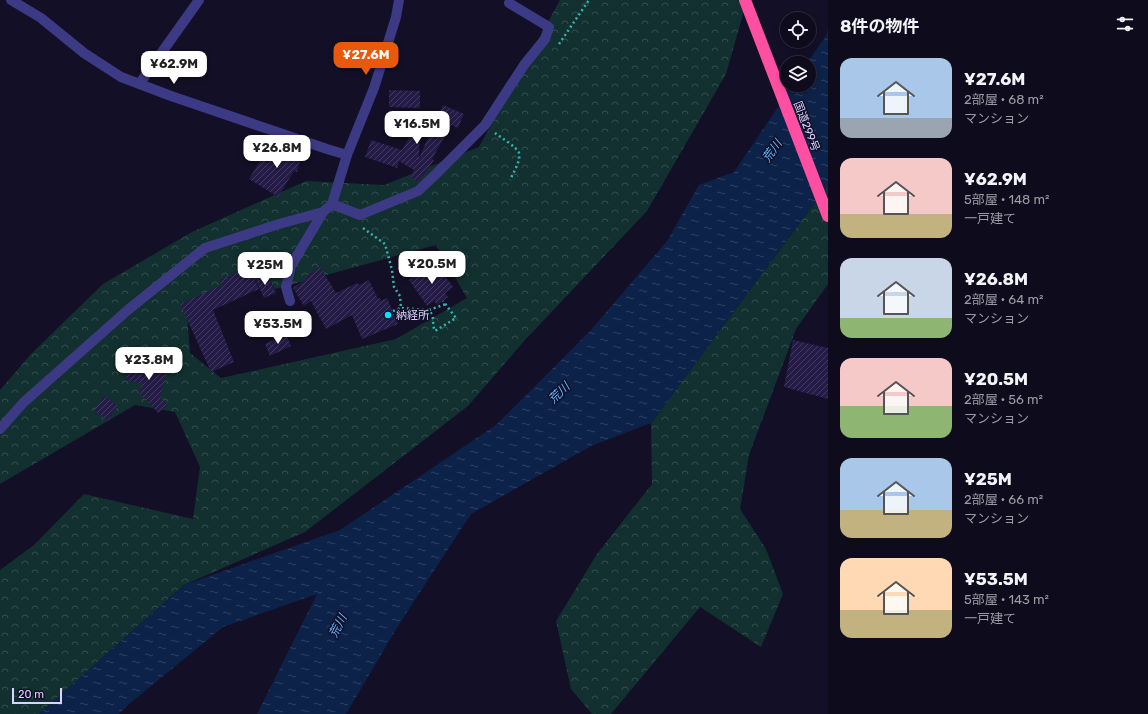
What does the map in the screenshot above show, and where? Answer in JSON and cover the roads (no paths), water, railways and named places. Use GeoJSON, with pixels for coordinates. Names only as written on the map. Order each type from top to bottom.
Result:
{"type":"FeatureCollection","features":[{"type":"Feature","properties":{"kind":"highway","name":"国道299号"},"geometry":{"type":"LineString","coordinates":[[745,0],[828,216]]}},
{"type":"Feature","properties":{"kind":"street"},"geometry":{"type":"LineString","coordinates":[[11,0],[41,18],[84,53],[121,77],[178,98],[347,155]]}},
{"type":"Feature","properties":{"kind":"street"},"geometry":{"type":"LineString","coordinates":[[140,83],[199,0]]}},
{"type":"Feature","properties":{"kind":"street"},"geometry":{"type":"LineString","coordinates":[[290,301],[286,287],[291,266],[323,212],[332,204],[347,155],[374,88],[396,17],[399,0]]}},
{"type":"Feature","properties":{"kind":"street"},"geometry":{"type":"LineString","coordinates":[[332,204],[360,215],[418,191],[485,125],[524,65],[545,39],[549,27],[510,2]]}},
{"type":"Feature","properties":{"kind":"street"},"geometry":{"type":"LineString","coordinates":[[0,429],[24,402],[129,309],[205,248],[279,224],[323,212]]}},
{"type":"Feature","properties":{"kind":"water","name":"荒川"},"geometry":{"type":"Polygon","coordinates":[[[828,28],[828,185],[651,423],[591,446],[471,514],[398,626],[346,714],[257,714],[317,594],[223,627],[119,714],[39,714],[184,585],[340,530],[496,425],[591,330],[667,241],[699,185],[734,172],[788,92],[816,92],[816,56],[812,56],[826,36],[828,28]]]}},
{"type":"Feature","properties":{"kind":"place","name":"納経所"},"geometry":{"type":"Point","coordinates":[388,315]}}]}
